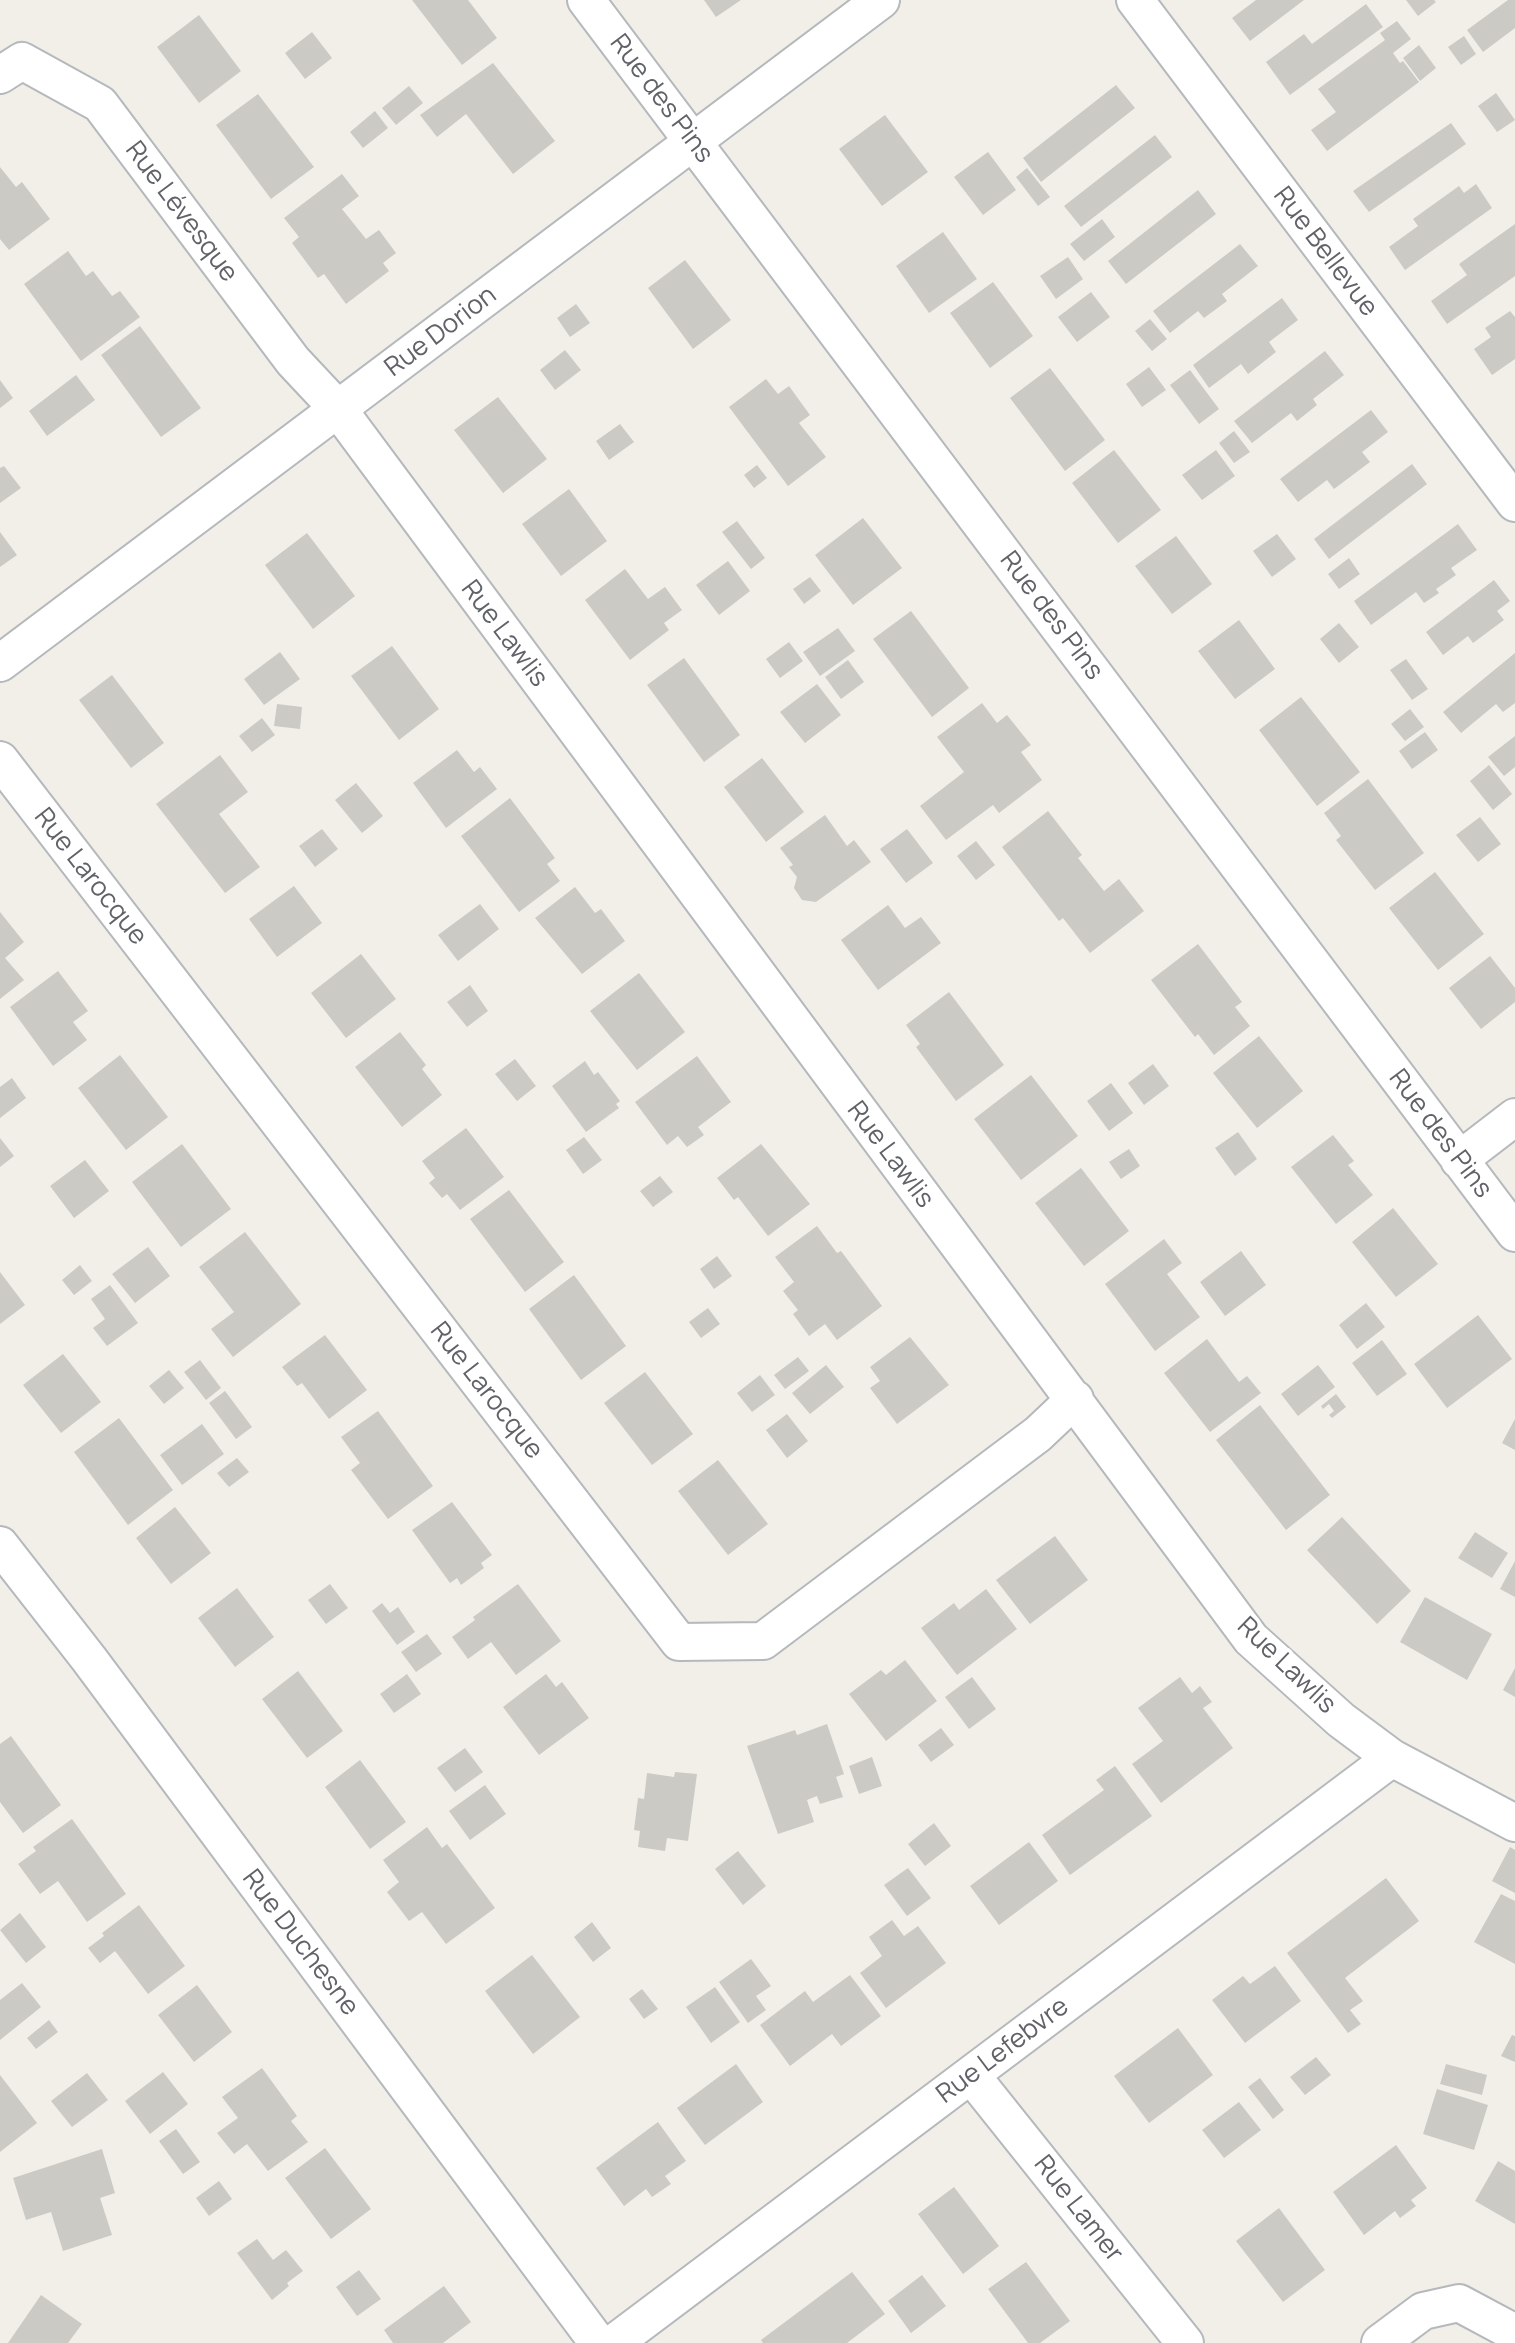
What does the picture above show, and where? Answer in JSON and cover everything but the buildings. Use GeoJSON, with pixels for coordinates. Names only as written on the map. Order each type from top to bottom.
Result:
{"type":"FeatureCollection","features":[{"type":"Feature","properties":{"kind":"street","name":"Rue des Pins"},"geometry":{"type":"LineString","coordinates":[[586,0],[1515,1233]]}},
{"type":"Feature","properties":{"kind":"street","name":"Rue Dorion"},"geometry":{"type":"LineString","coordinates":[[0,663],[881,0]]}},
{"type":"Feature","properties":{"kind":"street","name":"Rue Bellevue"},"geometry":{"type":"LineString","coordinates":[[1135,0],[1515,503]]}},
{"type":"Feature","properties":{"kind":"street","name":"Rue Lévesque"},"geometry":{"type":"LineString","coordinates":[[0,75],[22,61],[100,104],[293,361],[338,409]]}},
{"type":"Feature","properties":{"kind":"street","name":"Rue Lawlis"},"geometry":{"type":"LineString","coordinates":[[338,409],[1251,1639],[1341,1720],[1392,1758],[1515,1823]]}},
{"type":"Feature","properties":{"kind":"street","name":"Rue Larocque"},"geometry":{"type":"LineString","coordinates":[[0,760],[679,1642],[763,1641],[1038,1434],[1075,1399]]}},
{"type":"Feature","properties":{"kind":"street"},"geometry":{"type":"LineString","coordinates":[[1459,1160],[1515,1117]]}},
{"type":"Feature","properties":{"kind":"street","name":"Rue Duchesne"},"geometry":{"type":"LineString","coordinates":[[0,1545],[89,1659],[598,2343]]}},
{"type":"Feature","properties":{"kind":"street","name":"Rue Lefebvre"},"geometry":{"type":"LineString","coordinates":[[614,2343],[1392,1758]]}},
{"type":"Feature","properties":{"kind":"street","name":"Rue Lamer"},"geometry":{"type":"LineString","coordinates":[[971,2075],[1185,2343]]}},
{"type":"Feature","properties":{"kind":"street"},"geometry":{"type":"LineString","coordinates":[[1380,2343],[1423,2311],[1459,2303],[1515,2333]]}}]}
